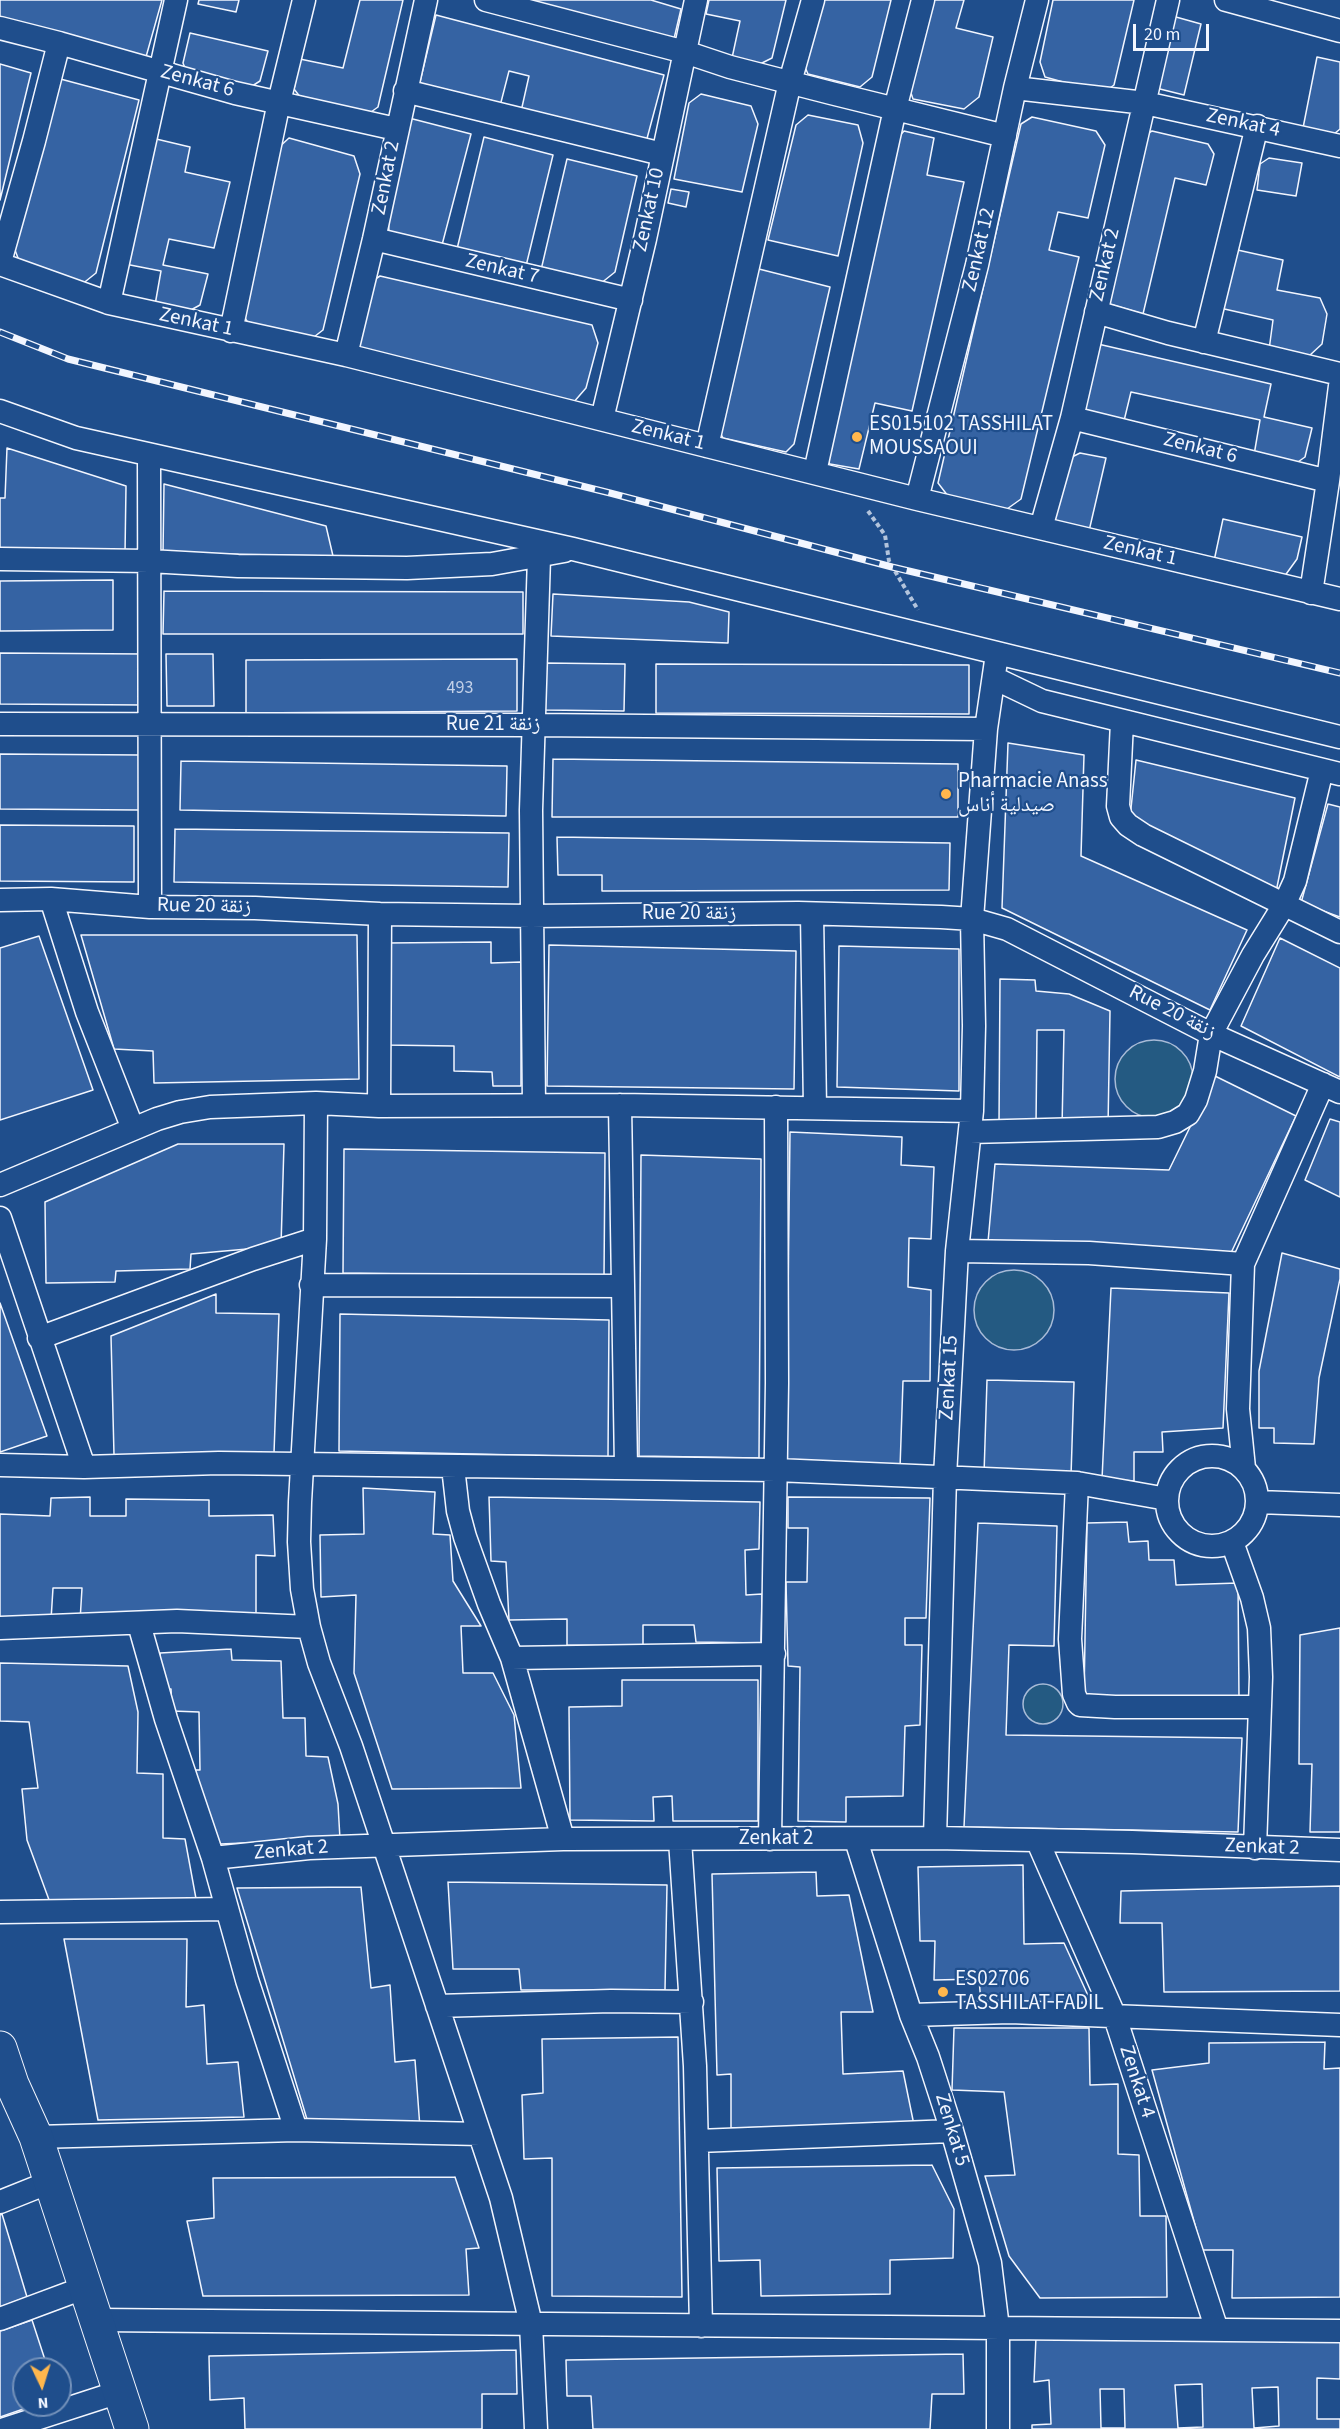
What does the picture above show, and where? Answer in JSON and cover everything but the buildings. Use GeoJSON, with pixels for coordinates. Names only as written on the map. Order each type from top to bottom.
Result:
{"type":"FeatureCollection","features":[{"type":"Feature","properties":{"kind":"main road"},"geometry":{"type":"LineString","coordinates":[[0,2048],[6,2086],[36,2137],[132,2429]]}},
{"type":"Feature","properties":{"kind":"street"},"geometry":{"type":"LineString","coordinates":[[109,303],[176,0]]}},
{"type":"Feature","properties":{"kind":"street"},"geometry":{"type":"LineString","coordinates":[[231,331],[279,102],[304,0]]}},
{"type":"Feature","properties":{"kind":"street","name":"Zenkat 2"},"geometry":{"type":"LineString","coordinates":[[346,356],[426,0]]}},
{"type":"Feature","properties":{"kind":"street"},"geometry":{"type":"LineString","coordinates":[[486,0],[685,52],[730,67],[1005,136]]}},
{"type":"Feature","properties":{"kind":"street","name":"Zenkat 10"},"geometry":{"type":"LineString","coordinates":[[602,419],[631,300],[696,0]]}},
{"type":"Feature","properties":{"kind":"street"},"geometry":{"type":"LineString","coordinates":[[707,446],[790,82],[813,0]]}},
{"type":"Feature","properties":{"kind":"street"},"geometry":{"type":"LineString","coordinates":[[814,472],[895,109],[923,0]]}},
{"type":"Feature","properties":{"kind":"street","name":"Zenkat 12"},"geometry":{"type":"LineString","coordinates":[[917,499],[977,265],[1015,88],[1037,0]]}},
{"type":"Feature","properties":{"kind":"street","name":"Zenkat 2"},"geometry":{"type":"LineString","coordinates":[[1041,528],[1072,418],[1168,0]]}},
{"type":"Feature","properties":{"kind":"street"},"geometry":{"type":"LineString","coordinates":[[1226,0],[1340,31]]}},
{"type":"Feature","properties":{"kind":"street","name":"Zenkat 6"},"geometry":{"type":"LineString","coordinates":[[0,28],[235,93],[396,129]]}},
{"type":"Feature","properties":{"kind":"street"},"geometry":{"type":"LineString","coordinates":[[0,263],[59,43]]}},
{"type":"Feature","properties":{"kind":"street","name":"Zenkat 4"},"geometry":{"type":"LineString","coordinates":[[1015,88],[1145,103],[1340,146]]}},
{"type":"Feature","properties":{"kind":"street"},"geometry":{"type":"LineString","coordinates":[[405,91],[662,154]]}},
{"type":"Feature","properties":{"kind":"street"},"geometry":{"type":"LineString","coordinates":[[1204,342],[1257,126]]}},
{"type":"Feature","properties":{"kind":"street","name":"Zenkat 7"},"geometry":{"type":"LineString","coordinates":[[374,239],[631,300]]}},
{"type":"Feature","properties":{"kind":"street","name":"Zenkat 1"},"geometry":{"type":"LineString","coordinates":[[0,263],[109,303],[346,356],[917,499],[1340,599]]}},
{"type":"Feature","properties":{"kind":"street"},"geometry":{"type":"LineString","coordinates":[[1096,312],[1204,342],[1340,374]]}},
{"type":"Feature","properties":{"kind":"street"},"geometry":{"type":"LineString","coordinates":[[1311,593],[1340,386]]}},
{"type":"Feature","properties":{"kind":"street"},"geometry":{"type":"LineString","coordinates":[[0,411],[76,438],[573,549],[1340,737]]}},
{"type":"Feature","properties":{"kind":"street","name":"Zenkat 6"},"geometry":{"type":"LineString","coordinates":[[1072,418],[1328,481]]}},
{"type":"Feature","properties":{"kind":"street"},"geometry":{"type":"LineString","coordinates":[[149,455],[150,907]]}},
{"type":"Feature","properties":{"kind":"street"},"geometry":{"type":"LineString","coordinates":[[0,559],[407,568],[492,564],[573,549]]}},
{"type":"Feature","properties":{"kind":"street"},"geometry":{"type":"LineString","coordinates":[[534,1105],[531,916],[533,725],[539,557]]}},
{"type":"Feature","properties":{"kind":"street","name":"Zenkat 15"},"geometry":{"type":"LineString","coordinates":[[935,1838],[945,1477],[957,1251],[971,1122],[974,1026],[972,920],[986,729],[997,654]]}},
{"type":"Feature","properties":{"kind":"street"},"geometry":{"type":"LineString","coordinates":[[0,1185],[133,1129],[180,1112],[210,1107],[315,1103],[379,1106],[776,1107],[814,1108],[971,1122],[1117,1129],[1158,1127],[1175,1122],[1188,1114],[1196,1100],[1205,1071],[1211,1034],[1253,955],[1284,905],[1298,871],[1331,772],[1042,701],[994,678]]}},
{"type":"Feature","properties":{"kind":"street"},"geometry":{"type":"LineString","coordinates":[[1122,722],[1118,806],[1121,817],[1143,835],[1340,932]]}},
{"type":"Feature","properties":{"kind":"street","name":"Rue 21 زنقة"},"geometry":{"type":"LineString","coordinates":[[0,724],[986,729]]}},
{"type":"Feature","properties":{"kind":"street"},"geometry":{"type":"LineString","coordinates":[[51,898],[87,1012],[133,1129]]}},
{"type":"Feature","properties":{"kind":"street","name":"Rue 20 زنقة"},"geometry":{"type":"LineString","coordinates":[[0,900],[51,898],[150,907],[255,908],[380,914],[531,916],[812,914],[941,916],[972,920],[1007,929],[1211,1034],[1331,1088]]}},
{"type":"Feature","properties":{"kind":"street"},"geometry":{"type":"LineString","coordinates":[[379,1106],[380,914]]}},
{"type":"Feature","properties":{"kind":"street"},"geometry":{"type":"LineString","coordinates":[[812,914],[814,1108]]}},
{"type":"Feature","properties":{"kind":"street"},"geometry":{"type":"LineString","coordinates":[[1244,1468],[1238,1409],[1243,1264],[1331,1088]]}},
{"type":"Feature","properties":{"kind":"street"},"geometry":{"type":"LineString","coordinates":[[315,1103],[315,1239],[301,1464],[299,1542],[302,1589],[309,1627],[501,2198],[531,2324],[536,2429]]}},
{"type":"Feature","properties":{"kind":"street"},"geometry":{"type":"LineString","coordinates":[[620,1105],[626,1467]]}},
{"type":"Feature","properties":{"kind":"street"},"geometry":{"type":"LineString","coordinates":[[770,1839],[777,1470],[776,1107]]}},
{"type":"Feature","properties":{"kind":"street"},"geometry":{"type":"LineString","coordinates":[[0,1218],[84,1467]]}},
{"type":"Feature","properties":{"kind":"street"},"geometry":{"type":"LineString","coordinates":[[39,1338],[253,1259],[315,1239]]}},
{"type":"Feature","properties":{"kind":"street"},"geometry":{"type":"LineString","coordinates":[[957,1251],[1089,1253],[1243,1264]]}},
{"type":"Feature","properties":{"kind":"street"},"geometry":{"type":"LineString","coordinates":[[311,1285],[623,1286]]}},
{"type":"Feature","properties":{"kind":"street"},"geometry":{"type":"LineString","coordinates":[[1221,1456],[1233,1460],[1244,1468],[1252,1478],[1257,1490],[1258,1502],[1255,1518],[1245,1533],[1232,1542],[1209,1546],[1187,1539],[1178,1531],[1172,1521],[1167,1499],[1169,1486],[1175,1475],[1195,1459],[1221,1456]]}},
{"type":"Feature","properties":{"kind":"street"},"geometry":{"type":"LineString","coordinates":[[0,1465],[84,1467],[219,1463],[777,1470],[1077,1483],[1167,1499]]}},
{"type":"Feature","properties":{"kind":"street"},"geometry":{"type":"LineString","coordinates":[[453,1467],[458,1511],[465,1537],[489,1604],[512,1658],[563,1839]]}},
{"type":"Feature","properties":{"kind":"street"},"geometry":{"type":"LineString","coordinates":[[1077,1483],[1070,1639],[1074,1694],[1077,1703],[1115,1707],[1260,1707]]}},
{"type":"Feature","properties":{"kind":"street"},"geometry":{"type":"LineString","coordinates":[[1258,1502],[1340,1505]]}},
{"type":"Feature","properties":{"kind":"street"},"geometry":{"type":"LineString","coordinates":[[1232,1542],[1252,1598],[1258,1628],[1261,1677],[1255,1848]]}},
{"type":"Feature","properties":{"kind":"street"},"geometry":{"type":"LineString","coordinates":[[0,1628],[210,1622],[309,1627]]}},
{"type":"Feature","properties":{"kind":"street"},"geometry":{"type":"LineString","coordinates":[[139,1624],[166,1719],[213,1858],[247,1980],[296,2130]]}},
{"type":"Feature","properties":{"kind":"street"},"geometry":{"type":"LineString","coordinates":[[512,1658],[774,1654]]}},
{"type":"Feature","properties":{"kind":"street","name":"Zenkat 2"},"geometry":{"type":"LineString","coordinates":[[213,1858],[309,1848],[563,1839],[935,1838],[1038,1842],[1132,1842],[1340,1850]]}},
{"type":"Feature","properties":{"kind":"street"},"geometry":{"type":"LineString","coordinates":[[680,1840],[692,2002],[698,2141],[701,2326]]}},
{"type":"Feature","properties":{"kind":"street","name":"Zenkat 5"},"geometry":{"type":"LineString","coordinates":[[856,1840],[911,2015],[928,2057],[952,2131],[990,2263],[998,2328],[998,2429]]}},
{"type":"Feature","properties":{"kind":"street","name":"Zenkat 4"},"geometry":{"type":"LineString","coordinates":[[1038,1842],[1115,2017],[1217,2330]]}},
{"type":"Feature","properties":{"kind":"street"},"geometry":{"type":"LineString","coordinates":[[0,1912],[227,1909]]}},
{"type":"Feature","properties":{"kind":"street"},"geometry":{"type":"LineString","coordinates":[[437,2006],[611,2001],[692,2002]]}},
{"type":"Feature","properties":{"kind":"street"},"geometry":{"type":"LineString","coordinates":[[911,2015],[1010,2012],[1340,2025]]}},
{"type":"Feature","properties":{"kind":"street"},"geometry":{"type":"LineString","coordinates":[[36,2137],[296,2130],[480,2134]]}},
{"type":"Feature","properties":{"kind":"street"},"geometry":{"type":"LineString","coordinates":[[698,2141],[952,2131]]}},
{"type":"Feature","properties":{"kind":"street"},"geometry":{"type":"LineString","coordinates":[[0,2202],[50,2182]]}},
{"type":"Feature","properties":{"kind":"street"},"geometry":{"type":"LineString","coordinates":[[0,2319],[86,2287]]}},
{"type":"Feature","properties":{"kind":"street"},"geometry":{"type":"LineString","coordinates":[[97,2320],[1340,2331]]}},
{"type":"Feature","properties":{"kind":"street"},"geometry":{"type":"LineString","coordinates":[[6,2429],[119,2392]]}},
{"type":"Feature","properties":{"kind":"path"},"geometry":{"type":"LineString","coordinates":[[843,480],[882,528],[887,542],[889,561],[935,638]]}},
{"type":"Feature","properties":{"kind":"shaded area"},"geometry":{"type":"Polygon","coordinates":[[[1154,1040],[1169,1043],[1181,1052],[1190,1064],[1193,1079],[1190,1094],[1181,1106],[1169,1115],[1154,1118],[1139,1115],[1127,1106],[1118,1094],[1115,1079],[1118,1064],[1127,1052],[1139,1043],[1154,1040]]]}},
{"type":"Feature","properties":{"kind":"shaded area"},"geometry":{"type":"Polygon","coordinates":[[[1014,1270],[1029,1273],[1042,1282],[1051,1295],[1054,1310],[1051,1325],[1042,1338],[1029,1347],[1014,1350],[999,1347],[986,1338],[977,1325],[974,1310],[977,1295],[986,1282],[999,1273],[1014,1270]]]}},
{"type":"Feature","properties":{"kind":"shaded area"},"geometry":{"type":"Polygon","coordinates":[[[1043,1684],[1057,1690],[1063,1704],[1057,1718],[1043,1724],[1029,1718],[1023,1704],[1029,1690],[1043,1684]]]}},
{"type":"Feature","properties":{"kind":"railway"},"geometry":{"type":"LineString","coordinates":[[0,332],[68,359],[610,493],[892,567],[1340,673]]}},
{"type":"Feature","properties":{"kind":"place","name":"ES015102 TASSHILAT MOUSSAOUI"},"geometry":{"type":"Point","coordinates":[857,437]}},
{"type":"Feature","properties":{"kind":"place","name":"Pharmacie Anass صيدلية أناس"},"geometry":{"type":"Point","coordinates":[946,794]}},
{"type":"Feature","properties":{"kind":"place","name":"ES02706 TASSHILAT FADIL"},"geometry":{"type":"Point","coordinates":[943,1992]}}]}
